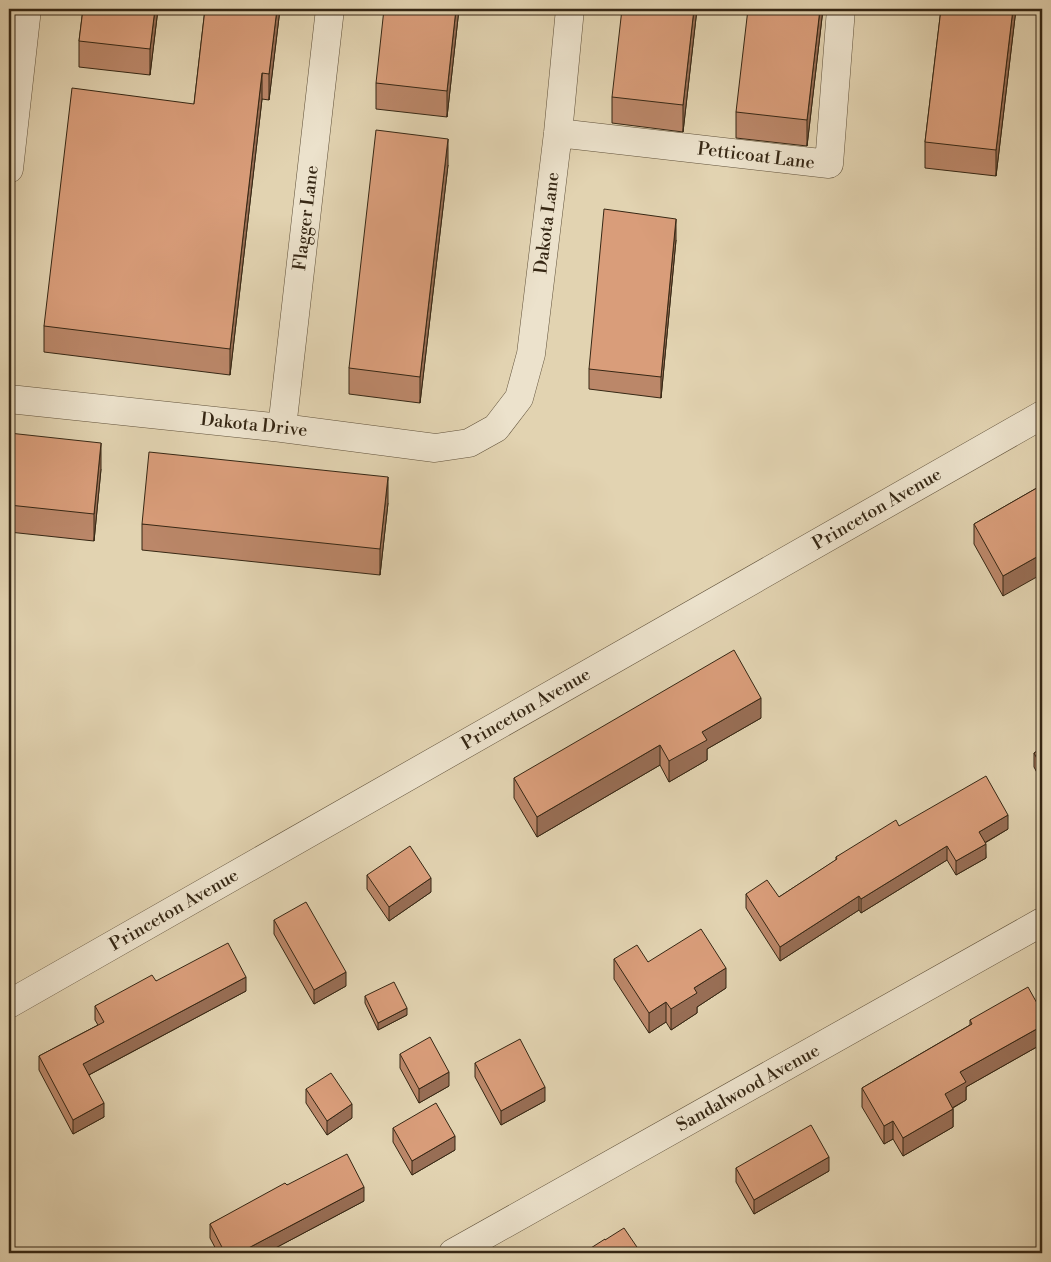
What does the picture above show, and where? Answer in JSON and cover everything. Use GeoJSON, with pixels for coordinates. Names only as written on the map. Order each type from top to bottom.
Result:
{"type":"FeatureCollection","features":[{"type":"Feature","properties":{"kind":"street"},"geometry":{"type":"LineString","coordinates":[[9,169],[28,9]]}},
{"type":"Feature","properties":{"kind":"street","name":"Flagger Lane"},"geometry":{"type":"LineString","coordinates":[[282,428],[330,9]]}},
{"type":"Feature","properties":{"kind":"street","name":"Dakota Lane"},"geometry":{"type":"LineString","coordinates":[[496,428],[519,398],[531,354],[558,133],[570,9]]}},
{"type":"Feature","properties":{"kind":"street","name":"Petticoat Lane"},"geometry":{"type":"LineString","coordinates":[[558,133],[828,164],[841,9]]}},
{"type":"Feature","properties":{"kind":"street","name":"Dakota Drive"},"geometry":{"type":"LineString","coordinates":[[9,399],[282,428],[435,448],[469,443],[496,428]]}},
{"type":"Feature","properties":{"kind":"street","name":"Princeton Avenue"},"geometry":{"type":"LineString","coordinates":[[9,1004],[1042,415]]}},
{"type":"Feature","properties":{"kind":"street","name":"Sandalwood Avenue"},"geometry":{"type":"LineString","coordinates":[[453,1253],[1042,922]]}},
{"type":"Feature","properties":{"kind":"building"},"geometry":{"type":"Polygon","coordinates":[[[83,9],[155,9],[150,49],[79,41],[83,9]]]}},
{"type":"Feature","properties":{"kind":"building"},"geometry":{"type":"Polygon","coordinates":[[[205,9],[277,9],[269,74],[262,73],[230,349],[44,326],[72,88],[194,104],[205,9]]]}},
{"type":"Feature","properties":{"kind":"building"},"geometry":{"type":"Polygon","coordinates":[[[384,9],[456,9],[447,91],[376,83],[384,9]]]}},
{"type":"Feature","properties":{"kind":"building"},"geometry":{"type":"Polygon","coordinates":[[[622,9],[694,9],[683,105],[612,97],[622,9]]]}},
{"type":"Feature","properties":{"kind":"building"},"geometry":{"type":"Polygon","coordinates":[[[748,9],[820,9],[807,120],[736,112],[748,9]]]}},
{"type":"Feature","properties":{"kind":"building"},"geometry":{"type":"Polygon","coordinates":[[[941,9],[1013,9],[996,150],[925,142],[941,9]]]}},
{"type":"Feature","properties":{"kind":"building"},"geometry":{"type":"Polygon","coordinates":[[[376,130],[448,139],[420,377],[349,368],[376,130]]]}},
{"type":"Feature","properties":{"kind":"building"},"geometry":{"type":"Polygon","coordinates":[[[604,209],[676,219],[661,377],[589,369],[604,209]]]}},
{"type":"Feature","properties":{"kind":"building"},"geometry":{"type":"Polygon","coordinates":[[[9,433],[101,443],[94,514],[9,505],[9,433]]]}},
{"type":"Feature","properties":{"kind":"building"},"geometry":{"type":"Polygon","coordinates":[[[149,452],[388,477],[380,549],[142,524],[149,452]]]}},
{"type":"Feature","properties":{"kind":"building"},"geometry":{"type":"Polygon","coordinates":[[[1042,485],[1042,554],[1003,576],[974,524],[1042,485]]]}},
{"type":"Feature","properties":{"kind":"building"},"geometry":{"type":"Polygon","coordinates":[[[734,650],[761,698],[702,732],[707,740],[669,761],[660,745],[537,817],[514,778],[734,650]]]}},
{"type":"Feature","properties":{"kind":"building"},"geometry":{"type":"Polygon","coordinates":[[[1042,748],[1042,768],[1034,753],[1042,748]]]}},
{"type":"Feature","properties":{"kind":"building"},"geometry":{"type":"Polygon","coordinates":[[[986,776],[1008,815],[979,832],[986,844],[956,861],[947,846],[861,899],[859,896],[780,947],[746,894],[767,880],[779,897],[837,859],[836,857],[896,820],[899,826],[986,776]]]}},
{"type":"Feature","properties":{"kind":"building"},"geometry":{"type":"Polygon","coordinates":[[[410,846],[431,878],[389,907],[367,875],[410,846]]]}},
{"type":"Feature","properties":{"kind":"building"},"geometry":{"type":"Polygon","coordinates":[[[306,902],[346,972],[314,990],[274,920],[306,902]]]}},
{"type":"Feature","properties":{"kind":"building"},"geometry":{"type":"Polygon","coordinates":[[[701,929],[726,968],[694,988],[697,993],[671,1009],[666,1002],[649,1013],[614,959],[637,945],[648,962],[701,929]]]}},
{"type":"Feature","properties":{"kind":"building"},"geometry":{"type":"Polygon","coordinates":[[[228,943],[246,977],[83,1064],[104,1103],[73,1120],[39,1056],[104,1022],[95,1006],[152,975],[156,981],[228,943]]]}},
{"type":"Feature","properties":{"kind":"building"},"geometry":{"type":"Polygon","coordinates":[[[394,982],[407,1008],[378,1023],[365,996],[394,982]]]}},
{"type":"Feature","properties":{"kind":"building"},"geometry":{"type":"Polygon","coordinates":[[[1028,987],[1038,1005],[1042,1002],[1042,1026],[960,1072],[966,1082],[945,1094],[953,1109],[903,1138],[893,1121],[884,1126],[862,1088],[972,1024],[970,1020],[1028,987]]]}},
{"type":"Feature","properties":{"kind":"building"},"geometry":{"type":"Polygon","coordinates":[[[430,1037],[449,1072],[419,1089],[400,1054],[430,1037]]]}},
{"type":"Feature","properties":{"kind":"building"},"geometry":{"type":"Polygon","coordinates":[[[520,1039],[545,1087],[501,1111],[475,1063],[520,1039]]]}},
{"type":"Feature","properties":{"kind":"building"},"geometry":{"type":"Polygon","coordinates":[[[331,1073],[352,1104],[327,1121],[306,1089],[331,1073]]]}},
{"type":"Feature","properties":{"kind":"building"},"geometry":{"type":"Polygon","coordinates":[[[436,1103],[455,1136],[412,1161],[393,1128],[436,1103]]]}},
{"type":"Feature","properties":{"kind":"building"},"geometry":{"type":"Polygon","coordinates":[[[811,1125],[829,1157],[754,1200],[736,1168],[811,1125]]]}},
{"type":"Feature","properties":{"kind":"building"},"geometry":{"type":"Polygon","coordinates":[[[347,1154],[364,1187],[239,1253],[225,1253],[210,1224],[285,1183],[287,1185],[347,1154]]]}},
{"type":"Feature","properties":{"kind":"building"},"geometry":{"type":"Polygon","coordinates":[[[624,1228],[641,1253],[583,1253],[605,1239],[624,1228]]]}}]}
